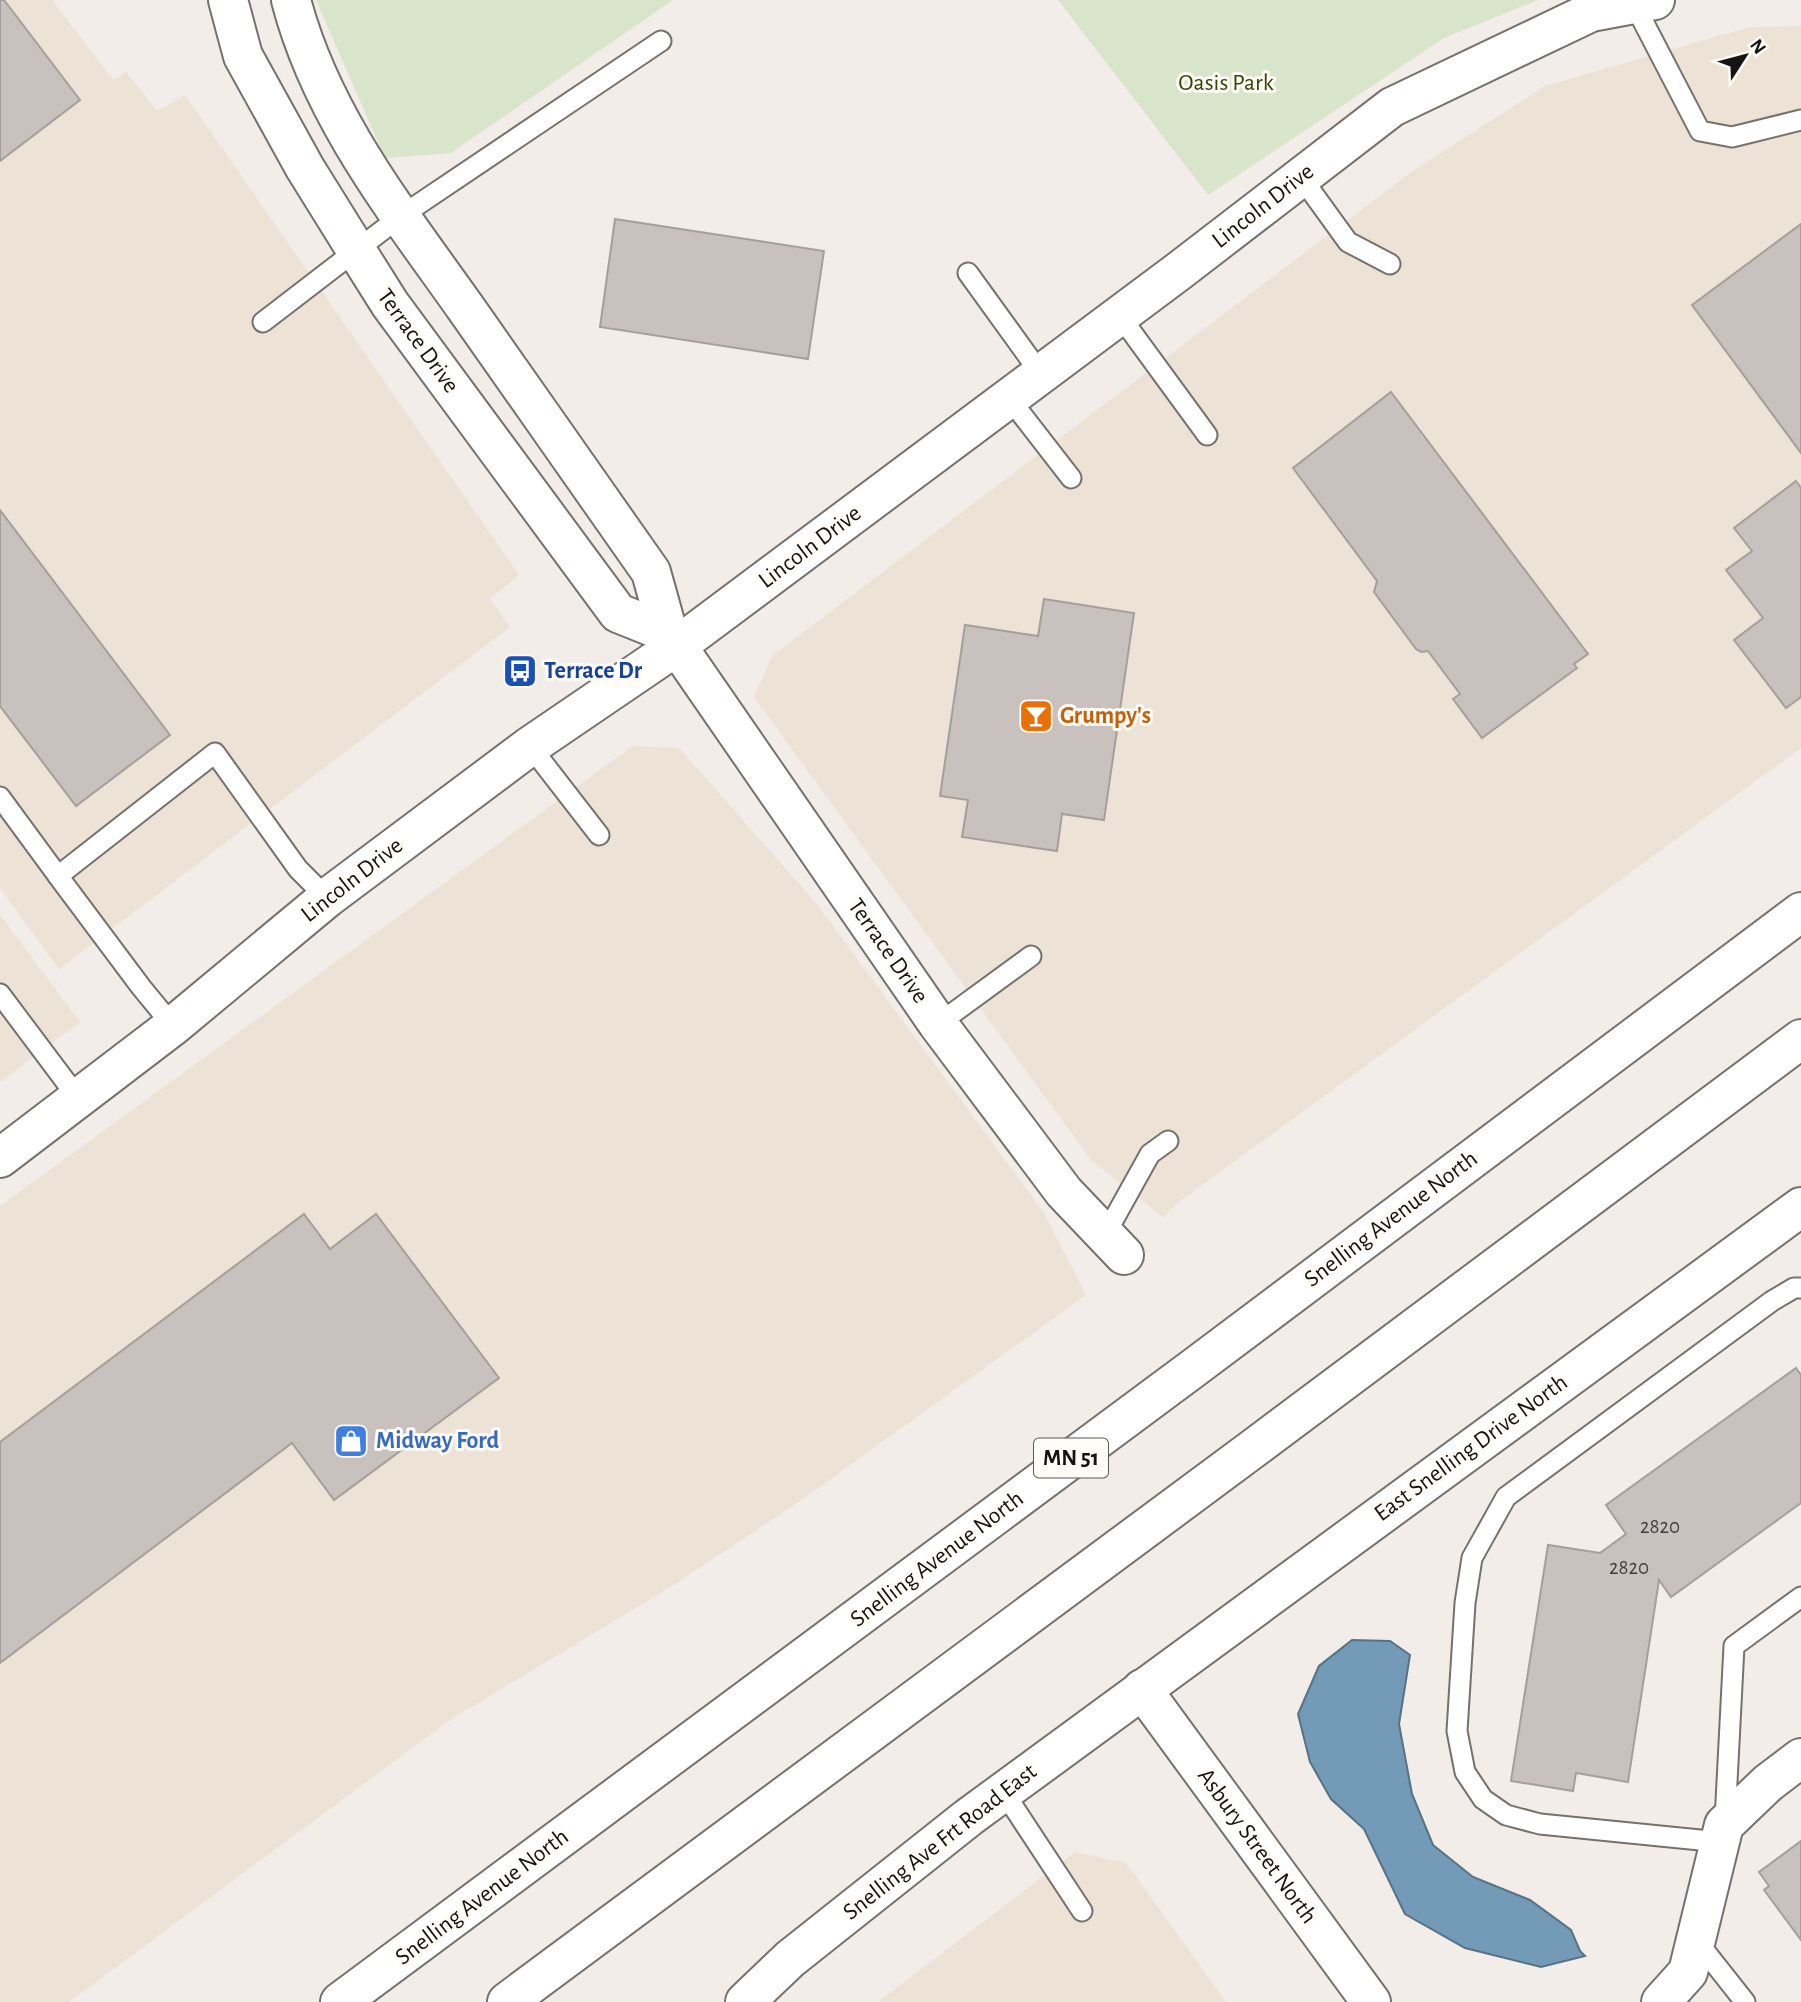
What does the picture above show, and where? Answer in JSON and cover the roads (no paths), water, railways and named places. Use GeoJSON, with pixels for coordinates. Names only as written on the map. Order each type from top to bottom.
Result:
{"type":"FeatureCollection","features":[{"type":"Feature","properties":{"kind":"main road","name":"Terrace Drive"},"geometry":{"type":"LineString","coordinates":[[228,0],[243,56],[305,168],[390,304],[618,613],[673,640]]}},
{"type":"Feature","properties":{"kind":"main road","name":"Terrace Drive"},"geometry":{"type":"LineString","coordinates":[[291,0],[298,29],[327,100],[401,216],[651,572],[673,640],[938,1024],[1064,1192],[1115,1245]]}},
{"type":"Feature","properties":{"kind":"main road","name":"Lincoln Drive"},"geometry":{"type":"LineString","coordinates":[[0,1158],[173,1026],[327,898],[673,640],[1009,398],[1392,107],[1591,12],[1644,2]]}},
{"type":"Feature","properties":{"kind":"main road","name":"Snelling Avenue North"},"geometry":{"type":"LineString","coordinates":[[340,2002],[1206,1359],[1801,912]]}},
{"type":"Feature","properties":{"kind":"main road"},"geometry":{"type":"LineString","coordinates":[[507,2002],[1801,1039]]}},
{"type":"Feature","properties":{"kind":"main road","name":"East Snelling Drive North"},"geometry":{"type":"LineString","coordinates":[[1142,1689],[1801,1207]]}},
{"type":"Feature","properties":{"kind":"main road","name":"Snelling Ave Frt Road East"},"geometry":{"type":"LineString","coordinates":[[745,2002],[790,1959],[1003,1791],[1142,1689]]}},
{"type":"Feature","properties":{"kind":"main road","name":"Asbury Street North"},"geometry":{"type":"LineString","coordinates":[[1142,1689],[1371,2002]]}},
{"type":"Feature","properties":{"kind":"main road"},"geometry":{"type":"LineString","coordinates":[[1661,2002],[1688,1972],[1722,1833],[1768,1783],[1801,1758]]}},
{"type":"Feature","properties":{"kind":"lane"},"geometry":{"type":"LineString","coordinates":[[1644,2],[1700,131],[1732,137],[1801,120]]}},
{"type":"Feature","properties":{"kind":"lane"},"geometry":{"type":"LineString","coordinates":[[263,322],[401,216],[661,41]]}},
{"type":"Feature","properties":{"kind":"lane"},"geometry":{"type":"LineString","coordinates":[[1301,177],[1348,242],[1390,264]]}},
{"type":"Feature","properties":{"kind":"lane"},"geometry":{"type":"LineString","coordinates":[[968,273],[1041,374]]}},
{"type":"Feature","properties":{"kind":"lane"},"geometry":{"type":"LineString","coordinates":[[1119,316],[1206,435]]}},
{"type":"Feature","properties":{"kind":"lane"},"geometry":{"type":"LineString","coordinates":[[1009,398],[1071,478]]}},
{"type":"Feature","properties":{"kind":"lane"},"geometry":{"type":"LineString","coordinates":[[530,746],[599,835]]}},
{"type":"Feature","properties":{"kind":"lane"},"geometry":{"type":"LineString","coordinates":[[58,876],[215,753],[298,869],[327,898]]}},
{"type":"Feature","properties":{"kind":"lane"},"geometry":{"type":"LineString","coordinates":[[0,797],[173,1026]]}},
{"type":"Feature","properties":{"kind":"lane"},"geometry":{"type":"LineString","coordinates":[[938,1024],[1031,956]]}},
{"type":"Feature","properties":{"kind":"lane"},"geometry":{"type":"LineString","coordinates":[[0,994],[78,1098]]}},
{"type":"Feature","properties":{"kind":"lane"},"geometry":{"type":"LineString","coordinates":[[1115,1245],[1150,1154],[1168,1140]]}},
{"type":"Feature","properties":{"kind":"lane"},"geometry":{"type":"LineString","coordinates":[[1801,1289],[1794,1288],[1772,1301],[1506,1497],[1472,1558],[1465,1602],[1458,1731],[1465,1772],[1483,1800],[1506,1815],[1540,1824],[1722,1833],[1734,1646],[1801,1597]]}},
{"type":"Feature","properties":{"kind":"lane"},"geometry":{"type":"LineString","coordinates":[[1003,1791],[1082,1910]]}},
{"type":"Feature","properties":{"kind":"lane"},"geometry":{"type":"LineString","coordinates":[[1695,1938],[1745,2002]]}},
{"type":"Feature","properties":{"kind":"water"},"geometry":{"type":"Polygon","coordinates":[[[1352,1640],[1390,1641],[1410,1655],[1399,1724],[1412,1794],[1433,1845],[1473,1877],[1530,1900],[1571,1930],[1585,1956],[1541,1967],[1465,1948],[1405,1914],[1364,1829],[1331,1799],[1310,1762],[1298,1714],[1319,1666],[1352,1640]]]}},
{"type":"Feature","properties":{"kind":"place","name":"Terrace Dr"},"geometry":{"type":"Point","coordinates":[520,671]}},
{"type":"Feature","properties":{"kind":"place","name":"Grumpy's"},"geometry":{"type":"Point","coordinates":[1036,716]}},
{"type":"Feature","properties":{"kind":"place","name":"Midway Ford"},"geometry":{"type":"Point","coordinates":[351,1441]}},
{"type":"Feature","properties":{"kind":"park label","name":"Oasis Park"},"geometry":{"type":"Point","coordinates":[1226,83]}}]}
